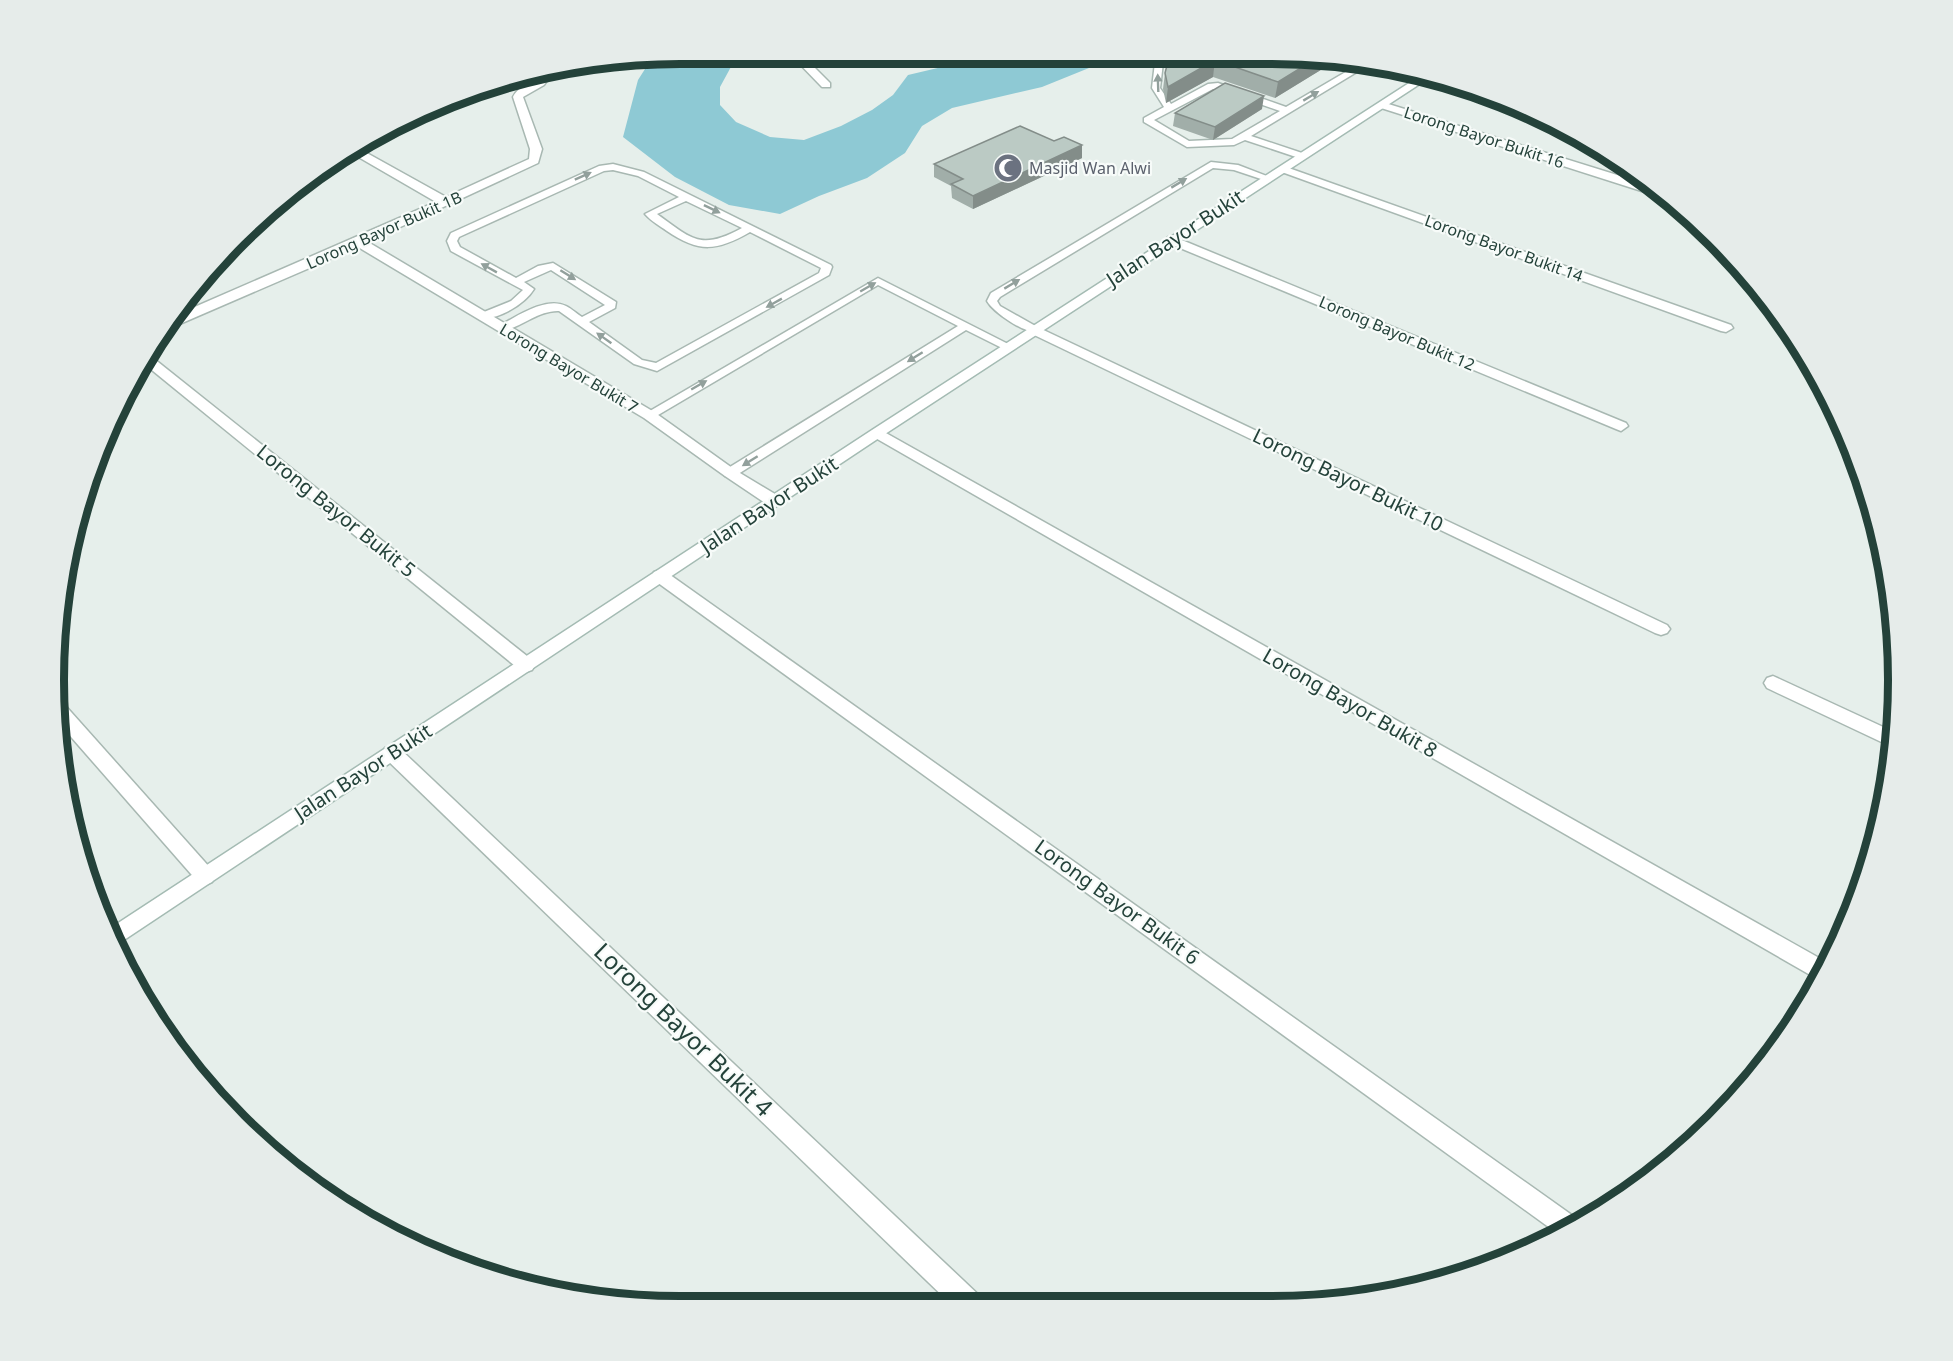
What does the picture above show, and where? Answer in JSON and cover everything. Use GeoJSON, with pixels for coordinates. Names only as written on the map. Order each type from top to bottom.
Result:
{"type":"FeatureCollection","features":[{"type":"Feature","properties":{"kind":"street"},"geometry":{"type":"LineString","coordinates":[[805,64],[826,85]]}},
{"type":"Feature","properties":{"kind":"street","name":"Lorong Bayor Bukit 1B"},"geometry":{"type":"LineString","coordinates":[[184,317],[447,203],[534,161],[536,149],[518,98],[519,94],[542,80]]}},
{"type":"Feature","properties":{"kind":"street","name":"Jalan Bayor Bukit"},"geometry":{"type":"LineString","coordinates":[[119,933],[1008,347],[1418,82]]}},
{"type":"Feature","properties":{"kind":"street","name":"Lorong Bayor Bukit 16"},"geometry":{"type":"LineString","coordinates":[[1382,105],[1639,186]]}},
{"type":"Feature","properties":{"kind":"street"},"geometry":{"type":"LineString","coordinates":[[361,154],[447,203]]}},
{"type":"Feature","properties":{"kind":"street","name":"Lorong Bayor Bukit 14"},"geometry":{"type":"LineString","coordinates":[[1283,169],[1726,328]]}},
{"type":"Feature","properties":{"kind":"street","name":"Lorong Bayor Bukit 12"},"geometry":{"type":"LineString","coordinates":[[1172,240],[1621,426]]}},
{"type":"Feature","properties":{"kind":"street","name":"Lorong Bayor Bukit 7"},"geometry":{"type":"LineString","coordinates":[[359,242],[649,415],[730,473],[774,501]]}},
{"type":"Feature","properties":{"kind":"street","name":"Lorong Bayor Bukit 10"},"geometry":{"type":"LineString","coordinates":[[1035,330],[1661,629]]}},
{"type":"Feature","properties":{"kind":"street","name":"Lorong Bayor Bukit 5"},"geometry":{"type":"LineString","coordinates":[[153,363],[526,665]]}},
{"type":"Feature","properties":{"kind":"street","name":"Lorong Bayor Bukit 8"},"geometry":{"type":"LineString","coordinates":[[877,433],[1817,968]]}},
{"type":"Feature","properties":{"kind":"street","name":"Lorong Bayor Bukit 6"},"geometry":{"type":"LineString","coordinates":[[660,576],[1564,1223]]}},
{"type":"Feature","properties":{"kind":"street"},"geometry":{"type":"LineString","coordinates":[[1773,683],[1885,736]]}},
{"type":"Feature","properties":{"kind":"street"},"geometry":{"type":"LineString","coordinates":[[66,718],[205,876]]}},
{"type":"Feature","properties":{"kind":"street","name":"Lorong Bayor Bukit 4"},"geometry":{"type":"LineString","coordinates":[[392,753],[961,1296]]}},
{"type":"Feature","properties":{"kind":"lane"},"geometry":{"type":"LineString","coordinates":[[1159,64],[1156,88],[1169,108]]}},
{"type":"Feature","properties":{"kind":"lane"},"geometry":{"type":"LineString","coordinates":[[1287,110],[1218,86],[1211,86],[1147,120],[1187,144],[1234,142],[1354,70]]}},
{"type":"Feature","properties":{"kind":"lane"},"geometry":{"type":"LineString","coordinates":[[1243,136],[1302,156]]}},
{"type":"Feature","properties":{"kind":"lane"},"geometry":{"type":"LineString","coordinates":[[1035,330],[996,308],[992,301],[995,295],[1211,165],[1235,166],[1267,178]]}},
{"type":"Feature","properties":{"kind":"lane"},"geometry":{"type":"LineString","coordinates":[[612,167],[641,174],[686,196],[827,267],[824,275],[657,367],[639,362],[562,308],[455,249],[452,242],[455,235],[602,168],[612,167]]}},
{"type":"Feature","properties":{"kind":"lane"},"geometry":{"type":"LineString","coordinates":[[686,196],[650,214],[691,240],[705,245],[714,245],[750,228]]}},
{"type":"Feature","properties":{"kind":"lane"},"geometry":{"type":"LineString","coordinates":[[516,282],[542,268],[553,266],[610,302],[611,306],[581,322]]}},
{"type":"Feature","properties":{"kind":"lane"},"geometry":{"type":"LineString","coordinates":[[649,415],[878,281],[1008,347]]}},
{"type":"Feature","properties":{"kind":"lane"},"geometry":{"type":"LineString","coordinates":[[483,316],[526,296],[537,294]]}},
{"type":"Feature","properties":{"kind":"lane"},"geometry":{"type":"LineString","coordinates":[[503,328],[534,312],[551,307],[562,308]]}},
{"type":"Feature","properties":{"kind":"lane"},"geometry":{"type":"LineString","coordinates":[[730,473],[965,326]]}},
{"type":"Feature","properties":{"kind":"water"},"geometry":{"type":"Polygon","coordinates":[[[733,64],[720,87],[720,105],[736,122],[770,137],[804,140],[841,126],[872,110],[893,95],[908,75],[955,64],[1093,64],[1089,68],[1042,87],[952,108],[922,126],[905,153],[867,178],[780,214],[729,205],[675,177],[623,137],[638,80],[647,66],[733,64]]]}},
{"type":"Feature","properties":{"kind":"building"},"geometry":{"type":"Polygon","coordinates":[[[1167,64],[1208,64],[1168,87],[1165,73],[1167,64]]]}},
{"type":"Feature","properties":{"kind":"building"},"geometry":{"type":"Polygon","coordinates":[[[1226,64],[1305,66],[1278,82],[1226,64]]]}},
{"type":"Feature","properties":{"kind":"building"},"geometry":{"type":"Polygon","coordinates":[[[1225,83],[1264,96],[1215,127],[1175,113],[1225,83]]]}},
{"type":"Feature","properties":{"kind":"building","name":"Masjid Wan Alwi"},"geometry":{"type":"Polygon","coordinates":[[[1020,126],[1054,141],[1064,137],[1082,145],[973,196],[951,184],[963,179],[934,164],[1020,126]]]}},
{"type":"Feature","properties":{"kind":"place","name":"Masjid Wan Alwi"},"geometry":{"type":"Point","coordinates":[1008,168]}}]}
